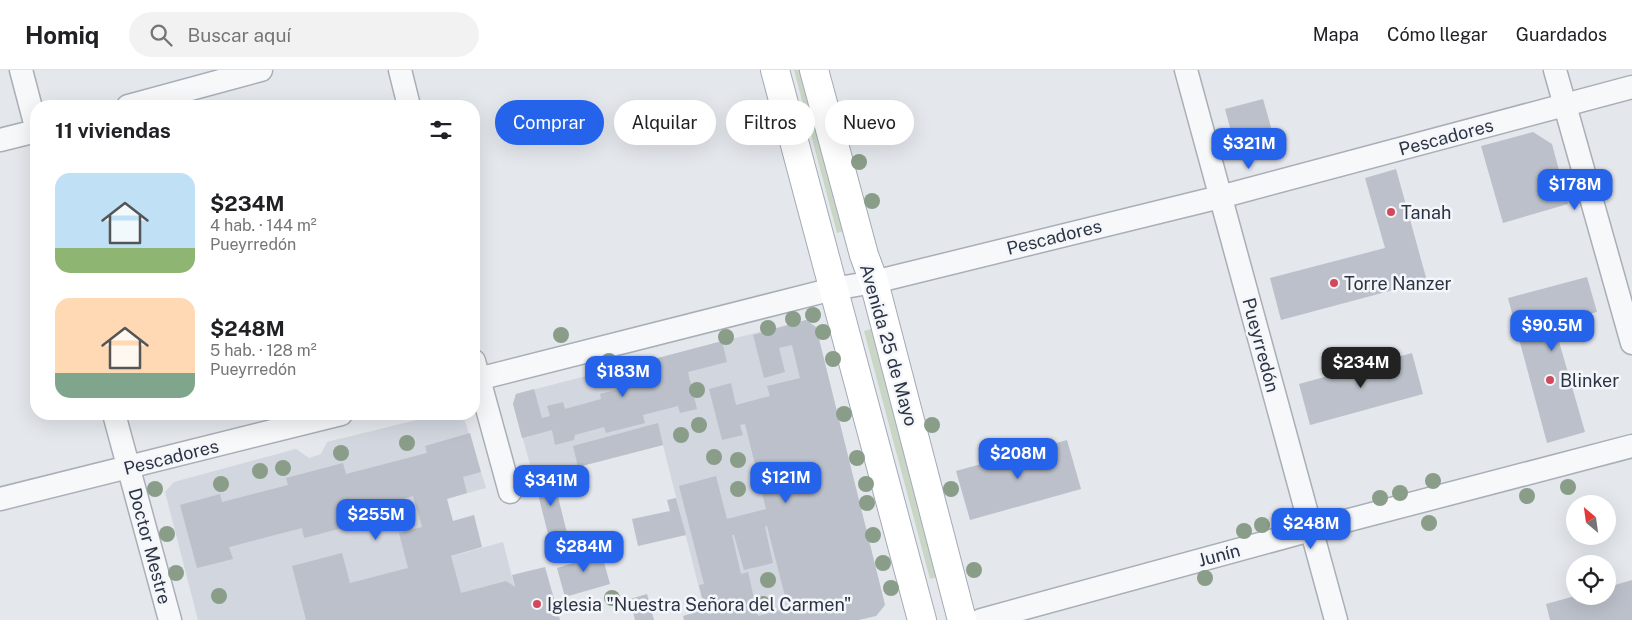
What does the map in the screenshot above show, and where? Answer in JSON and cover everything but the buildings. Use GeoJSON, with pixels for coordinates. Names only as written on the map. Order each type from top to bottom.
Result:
{"type":"FeatureCollection","features":[{"type":"Feature","properties":{"kind":"main road"},"geometry":{"type":"LineString","coordinates":[[775,70],[922,620]]}},
{"type":"Feature","properties":{"kind":"main road","name":"Avenida 25 de Mayo"},"geometry":{"type":"LineString","coordinates":[[814,70],[864,255],[874,282],[962,620]]}},
{"type":"Feature","properties":{"kind":"street"},"geometry":{"type":"LineString","coordinates":[[21,70],[30,105]]}},
{"type":"Feature","properties":{"kind":"street"},"geometry":{"type":"LineString","coordinates":[[150,100],[261,70]]}},
{"type":"Feature","properties":{"kind":"street"},"geometry":{"type":"LineString","coordinates":[[400,70],[408,100]]}},
{"type":"Feature","properties":{"kind":"street","name":"Pueyrredón"},"geometry":{"type":"LineString","coordinates":[[1186,70],[1336,620]]}},
{"type":"Feature","properties":{"kind":"street"},"geometry":{"type":"LineString","coordinates":[[1555,70],[1632,343]]}},
{"type":"Feature","properties":{"kind":"street","name":"Pescadores"},"geometry":{"type":"LineString","coordinates":[[480,372],[833,289],[874,282],[1220,197],[1632,87]]}},
{"type":"Feature","properties":{"kind":"street"},"geometry":{"type":"LineString","coordinates":[[0,140],[30,131]]}},
{"type":"Feature","properties":{"kind":"street"},"geometry":{"type":"LineString","coordinates":[[480,390],[510,492]]}},
{"type":"Feature","properties":{"kind":"street","name":"Doctor Mestre"},"geometry":{"type":"LineString","coordinates":[[116,420],[170,620]]}},
{"type":"Feature","properties":{"kind":"street","name":"Pescadores"},"geometry":{"type":"LineString","coordinates":[[0,499],[317,420]]}},
{"type":"Feature","properties":{"kind":"street","name":"Junín"},"geometry":{"type":"LineString","coordinates":[[981,620],[1311,530],[1632,446]]}},
{"type":"Feature","properties":{"kind":"shaded area"},"geometry":{"type":"Polygon","coordinates":[[[806,320],[816,327],[885,605],[876,616],[707,620],[663,445],[534,478],[513,404],[516,394],[806,320]]]}},
{"type":"Feature","properties":{"kind":"shaded area"},"geometry":{"type":"Polygon","coordinates":[[[417,420],[465,421],[486,488],[417,507],[422,527],[409,568],[503,542],[523,620],[198,620],[165,492],[174,482],[296,449],[309,458],[321,454],[327,442],[417,420]]]}},
{"type":"Feature","properties":{"kind":"green space"},"geometry":{"type":"Polygon","coordinates":[[[794,70],[801,70],[809,100],[802,100],[794,70]]]}},
{"type":"Feature","properties":{"kind":"green space"},"geometry":{"type":"Polygon","coordinates":[[[815,122],[844,231],[837,233],[814,145],[815,122]]]}},
{"type":"Feature","properties":{"kind":"green space"},"geometry":{"type":"Polygon","coordinates":[[[871,329],[937,577],[930,579],[864,331],[871,329]]]}},
{"type":"Feature","properties":{"kind":"place","name":"Tanah"},"geometry":{"type":"Point","coordinates":[1391,212]}},
{"type":"Feature","properties":{"kind":"place","name":"Torre Nanzer"},"geometry":{"type":"Point","coordinates":[1334,283]}},
{"type":"Feature","properties":{"kind":"place","name":"Blinker"},"geometry":{"type":"Point","coordinates":[1550,380]}},
{"type":"Feature","properties":{"kind":"place","name":"Iglesia \"Nuestra Señora del Carmen\""},"geometry":{"type":"Point","coordinates":[537,604]}}]}
